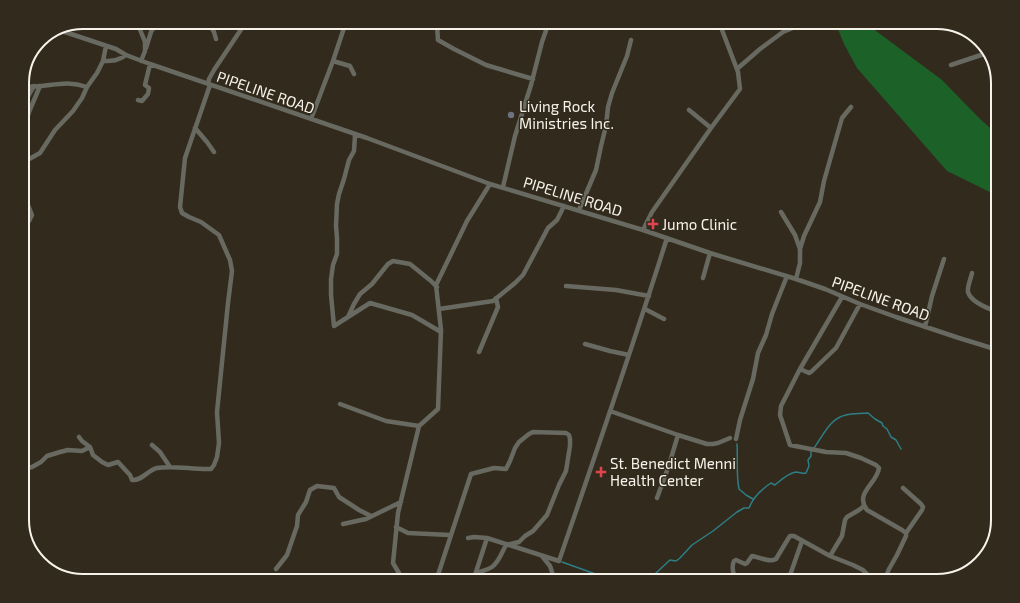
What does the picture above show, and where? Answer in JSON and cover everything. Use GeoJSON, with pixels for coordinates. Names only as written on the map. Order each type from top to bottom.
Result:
{"type":"FeatureCollection","features":[{"type":"Feature","properties":{"kind":"street"},"geometry":{"type":"LineString","coordinates":[[140,29],[145,42],[145,50]]}},
{"type":"Feature","properties":{"kind":"street"},"geometry":{"type":"LineString","coordinates":[[141,60],[150,32],[152,29]]}},
{"type":"Feature","properties":{"kind":"street"},"geometry":{"type":"LineString","coordinates":[[212,29],[216,39]]}},
{"type":"Feature","properties":{"kind":"street"},"geometry":{"type":"LineString","coordinates":[[79,437],[90,447],[93,455],[102,462],[108,465],[118,462],[130,474],[132,480],[137,480],[156,468],[170,467],[211,469],[214,465],[219,443],[217,412],[232,271],[230,260],[219,235],[201,222],[182,213],[180,207],[185,158],[209,85],[209,79],[241,29]]}},
{"type":"Feature","properties":{"kind":"street"},"geometry":{"type":"LineString","coordinates":[[311,120],[344,29]]}},
{"type":"Feature","properties":{"kind":"street"},"geometry":{"type":"LineString","coordinates":[[438,29],[438,40],[454,49],[486,65],[533,79]]}},
{"type":"Feature","properties":{"kind":"street"},"geometry":{"type":"LineString","coordinates":[[503,188],[515,136],[547,29]]}},
{"type":"Feature","properties":{"kind":"street"},"geometry":{"type":"LineString","coordinates":[[644,230],[655,209],[740,89],[737,69],[722,29]]}},
{"type":"Feature","properties":{"kind":"street"},"geometry":{"type":"LineString","coordinates":[[737,69],[760,49],[783,32],[790,29]]}},
{"type":"Feature","properties":{"kind":"street","name":"PIPELINE ROAD"},"geometry":{"type":"LineString","coordinates":[[66,32],[116,49],[126,55],[209,85],[420,157],[490,184],[644,230],[710,253],[787,276],[925,327],[991,348]]}},
{"type":"Feature","properties":{"kind":"street"},"geometry":{"type":"LineString","coordinates":[[579,210],[596,170],[612,92],[627,56],[631,40]]}},
{"type":"Feature","properties":{"kind":"street"},"geometry":{"type":"LineString","coordinates":[[29,159],[40,153],[55,130],[78,104],[103,61],[106,46]]}},
{"type":"Feature","properties":{"kind":"street"},"geometry":{"type":"LineString","coordinates":[[951,65],[983,54]]}},
{"type":"Feature","properties":{"kind":"street"},"geometry":{"type":"LineString","coordinates":[[103,61],[114,61],[121,59],[126,55]]}},
{"type":"Feature","properties":{"kind":"street"},"geometry":{"type":"LineString","coordinates":[[333,61],[350,66],[354,74]]}},
{"type":"Feature","properties":{"kind":"street"},"geometry":{"type":"LineString","coordinates":[[138,100],[142,100],[148,94],[149,88],[145,85],[150,64]]}},
{"type":"Feature","properties":{"kind":"street"},"geometry":{"type":"LineString","coordinates":[[70,83],[74,79]]}},
{"type":"Feature","properties":{"kind":"street"},"geometry":{"type":"LineString","coordinates":[[29,87],[59,83],[76,83],[87,87]]}},
{"type":"Feature","properties":{"kind":"street"},"geometry":{"type":"LineString","coordinates":[[29,95],[34,86]]}},
{"type":"Feature","properties":{"kind":"street"},"geometry":{"type":"LineString","coordinates":[[29,112],[40,86]]}},
{"type":"Feature","properties":{"kind":"street"},"geometry":{"type":"LineString","coordinates":[[796,279],[800,263],[800,249],[804,236],[820,202],[824,181],[842,118],[851,107]]}},
{"type":"Feature","properties":{"kind":"street"},"geometry":{"type":"LineString","coordinates":[[689,110],[711,128]]}},
{"type":"Feature","properties":{"kind":"street"},"geometry":{"type":"LineString","coordinates":[[195,128],[208,142],[214,152]]}},
{"type":"Feature","properties":{"kind":"street"},"geometry":{"type":"LineString","coordinates":[[355,135],[354,151],[348,160],[339,194],[336,226],[338,254],[333,265],[331,278],[334,326],[370,303],[412,315],[441,332]]}},
{"type":"Feature","properties":{"kind":"street"},"geometry":{"type":"LineString","coordinates":[[399,574],[393,563],[398,513],[419,426],[438,409],[441,332],[436,284],[440,279],[467,221],[490,184]]}},
{"type":"Feature","properties":{"kind":"street"},"geometry":{"type":"LineString","coordinates":[[439,309],[493,301],[515,283],[523,275],[548,228],[557,220],[564,206]]}},
{"type":"Feature","properties":{"kind":"street"},"geometry":{"type":"LineString","coordinates":[[29,207],[32,215],[29,221]]}},
{"type":"Feature","properties":{"kind":"street"},"geometry":{"type":"LineString","coordinates":[[781,212],[795,235],[800,249]]}},
{"type":"Feature","properties":{"kind":"street"},"geometry":{"type":"LineString","coordinates":[[468,538],[487,538],[559,561],[628,354],[645,309],[667,238]]}},
{"type":"Feature","properties":{"kind":"street"},"geometry":{"type":"LineString","coordinates":[[703,278],[710,253]]}},
{"type":"Feature","properties":{"kind":"street"},"geometry":{"type":"LineString","coordinates":[[925,327],[932,296],[944,259]]}},
{"type":"Feature","properties":{"kind":"street"},"geometry":{"type":"LineString","coordinates":[[348,317],[360,294],[372,284],[388,264],[393,261],[410,264],[436,287]]}},
{"type":"Feature","properties":{"kind":"street"},"geometry":{"type":"LineString","coordinates":[[972,273],[969,293],[980,304],[991,309]]}},
{"type":"Feature","properties":{"kind":"street"},"geometry":{"type":"LineString","coordinates":[[736,439],[740,420],[753,379],[758,353],[787,276]]}},
{"type":"Feature","properties":{"kind":"street"},"geometry":{"type":"LineString","coordinates":[[431,281],[440,279]]}},
{"type":"Feature","properties":{"kind":"street"},"geometry":{"type":"LineString","coordinates":[[566,286],[616,290],[649,296]]}},
{"type":"Feature","properties":{"kind":"street"},"geometry":{"type":"LineString","coordinates":[[842,297],[800,369],[781,406],[780,415],[790,445],[826,452],[846,453],[876,465],[878,472],[864,495],[862,500],[864,506],[866,510],[906,533]]}},
{"type":"Feature","properties":{"kind":"street"},"geometry":{"type":"LineString","coordinates":[[479,352],[498,308],[496,298]]}},
{"type":"Feature","properties":{"kind":"street"},"geometry":{"type":"LineString","coordinates":[[800,369],[809,373],[811,372],[836,348],[860,304]]}},
{"type":"Feature","properties":{"kind":"street"},"geometry":{"type":"LineString","coordinates":[[645,309],[664,319]]}},
{"type":"Feature","properties":{"kind":"street"},"geometry":{"type":"LineString","coordinates":[[585,344],[628,354]]}},
{"type":"Feature","properties":{"kind":"street"},"geometry":{"type":"LineString","coordinates":[[340,404],[386,421],[419,426]]}},
{"type":"Feature","properties":{"kind":"street"},"geometry":{"type":"LineString","coordinates":[[610,411],[694,440],[713,444],[730,438]]}},
{"type":"Feature","properties":{"kind":"street"},"geometry":{"type":"LineString","coordinates":[[438,574],[471,474],[494,468],[506,469],[519,442],[533,432],[566,433],[570,439],[566,471],[547,515],[534,531],[519,542],[506,545],[493,567],[477,574]]}},
{"type":"Feature","properties":{"kind":"street"},"geometry":{"type":"LineString","coordinates":[[657,498],[669,466],[678,435]]}},
{"type":"Feature","properties":{"kind":"street"},"geometry":{"type":"LineString","coordinates":[[152,445],[160,452],[170,467]]}},
{"type":"Feature","properties":{"kind":"street"},"geometry":{"type":"LineString","coordinates":[[29,468],[41,462],[47,456],[68,450],[82,451],[90,447]]}},
{"type":"Feature","properties":{"kind":"street"},"geometry":{"type":"LineString","coordinates":[[276,569],[287,555],[297,526],[298,515],[306,502],[310,490],[317,486],[334,488],[340,497],[371,516]]}},
{"type":"Feature","properties":{"kind":"street"},"geometry":{"type":"LineString","coordinates":[[887,574],[905,539],[906,533],[922,510],[923,506],[903,488]]}},
{"type":"Feature","properties":{"kind":"street"},"geometry":{"type":"LineString","coordinates":[[343,524],[366,519],[401,502]]}},
{"type":"Feature","properties":{"kind":"street"},"geometry":{"type":"LineString","coordinates":[[830,556],[842,536],[847,517],[864,506]]}},
{"type":"Feature","properties":{"kind":"street"},"geometry":{"type":"LineString","coordinates":[[396,527],[408,533],[450,535]]}},
{"type":"Feature","properties":{"kind":"street"},"geometry":{"type":"LineString","coordinates":[[734,574],[732,569],[734,561],[736,560],[745,564],[752,556],[768,561],[774,561],[790,536],[794,536],[830,556],[863,570],[867,574]]}},
{"type":"Feature","properties":{"kind":"street"},"geometry":{"type":"LineString","coordinates":[[475,574],[487,538]]}},
{"type":"Feature","properties":{"kind":"street"},"geometry":{"type":"LineString","coordinates":[[790,574],[802,541]]}},
{"type":"Feature","properties":{"kind":"street"},"geometry":{"type":"LineString","coordinates":[[542,556],[550,566],[553,574]]}},
{"type":"Feature","properties":{"kind":"green space"},"geometry":{"type":"Polygon","coordinates":[[[838,29],[873,29],[942,80],[991,129],[991,193],[947,171],[857,68],[838,29]]]}},
{"type":"Feature","properties":{"kind":"waterway"},"geometry":{"type":"LineString","coordinates":[[814,448],[827,428],[840,417],[849,414],[868,413],[882,423],[891,437],[896,440],[901,449]]}},
{"type":"Feature","properties":{"kind":"waterway"},"geometry":{"type":"LineString","coordinates":[[737,444],[737,473],[739,489],[753,499]]}},
{"type":"Feature","properties":{"kind":"waterway"},"geometry":{"type":"LineString","coordinates":[[656,574],[670,560],[676,561],[692,545],[737,512],[744,508],[749,508],[755,497],[768,485],[771,483],[775,485],[785,477],[796,472],[806,473],[809,466],[808,460],[811,456],[811,451]]}},
{"type":"Feature","properties":{"kind":"waterway"},"geometry":{"type":"LineString","coordinates":[[562,562],[595,574]]}},
{"type":"Feature","properties":{"kind":"place","name":"Living Rock Ministries Inc."},"geometry":{"type":"Point","coordinates":[511,115]}},
{"type":"Feature","properties":{"kind":"place","name":"Jumo Clinic"},"geometry":{"type":"Point","coordinates":[653,224]}},
{"type":"Feature","properties":{"kind":"place","name":"St. Benedict Menni Health Center"},"geometry":{"type":"Point","coordinates":[601,472]}}]}
